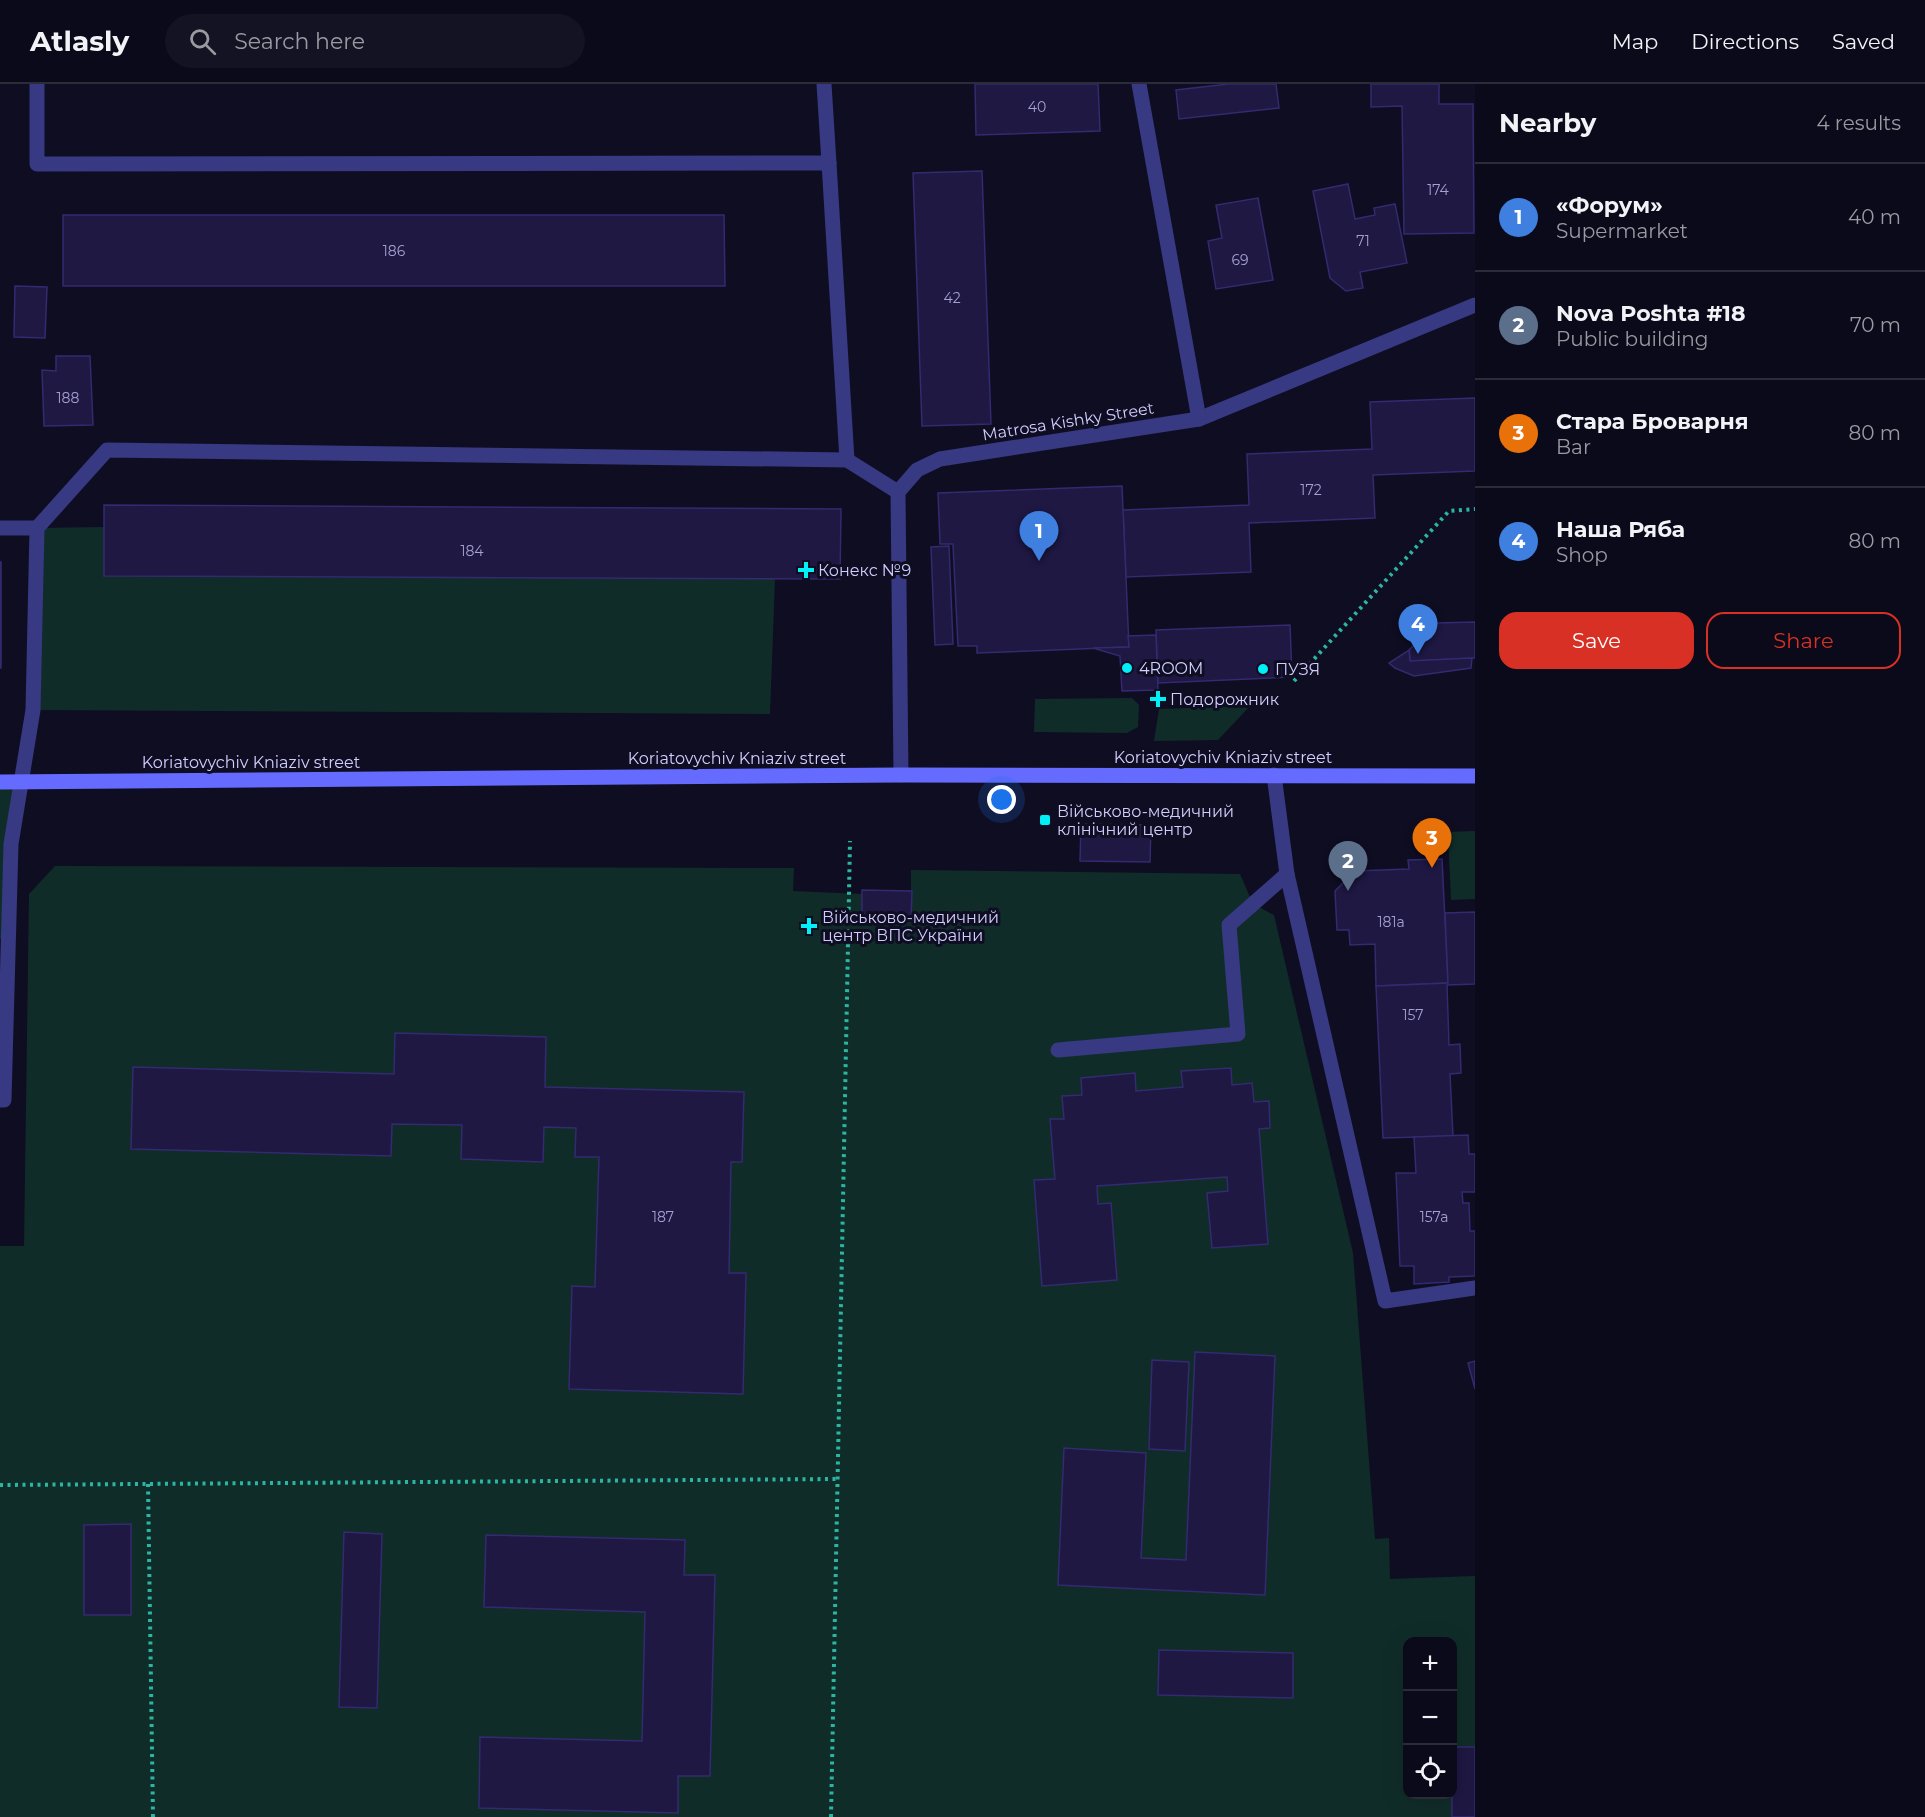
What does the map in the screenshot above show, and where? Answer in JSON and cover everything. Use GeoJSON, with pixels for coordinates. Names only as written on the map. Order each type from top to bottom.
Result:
{"type":"FeatureCollection","features":[{"type":"Feature","properties":{"kind":"main road","name":"Koriatovychiv Kniaziv street"},"geometry":{"type":"LineString","coordinates":[[0,782],[901,775],[1475,776]]}},
{"type":"Feature","properties":{"kind":"street"},"geometry":{"type":"LineString","coordinates":[[37,84],[37,164],[829,163]]}},
{"type":"Feature","properties":{"kind":"street"},"geometry":{"type":"LineString","coordinates":[[824,84],[847,460]]}},
{"type":"Feature","properties":{"kind":"street"},"geometry":{"type":"LineString","coordinates":[[1139,84],[1198,420]]}},
{"type":"Feature","properties":{"kind":"street","name":"Matrosa Kishky Street"},"geometry":{"type":"LineString","coordinates":[[898,492],[917,470],[940,459],[1198,420],[1475,305]]}},
{"type":"Feature","properties":{"kind":"street"},"geometry":{"type":"LineString","coordinates":[[0,1100],[4,1100],[11,844],[33,710],[37,528],[107,450],[847,460],[898,492],[901,775]]}},
{"type":"Feature","properties":{"kind":"street"},"geometry":{"type":"LineString","coordinates":[[0,528],[37,528]]}},
{"type":"Feature","properties":{"kind":"street"},"geometry":{"type":"LineString","coordinates":[[1274,775],[1287,874],[1384,1301],[1475,1288]]}},
{"type":"Feature","properties":{"kind":"street"},"geometry":{"type":"LineString","coordinates":[[1058,1050],[1238,1034],[1229,925],[1287,874]]}},
{"type":"Feature","properties":{"kind":"path"},"geometry":{"type":"LineString","coordinates":[[1294,681],[1449,511],[1475,510]]}},
{"type":"Feature","properties":{"kind":"path"},"geometry":{"type":"LineString","coordinates":[[831,1817],[850,841]]}},
{"type":"Feature","properties":{"kind":"path"},"geometry":{"type":"LineString","coordinates":[[0,1485],[837,1479]]}},
{"type":"Feature","properties":{"kind":"path"},"geometry":{"type":"LineString","coordinates":[[148,1484],[153,1817]]}},
{"type":"Feature","properties":{"kind":"green space"},"geometry":{"type":"Polygon","coordinates":[[[104,527],[104,576],[775,579],[770,714],[33,710],[37,528],[104,527]]]}},
{"type":"Feature","properties":{"kind":"green space"},"geometry":{"type":"Polygon","coordinates":[[[1132,698],[1139,705],[1138,727],[1127,733],[1034,732],[1035,699],[1132,698]]]}},
{"type":"Feature","properties":{"kind":"green space"},"geometry":{"type":"Polygon","coordinates":[[[1250,706],[1218,740],[1154,741],[1159,709],[1250,706]]]}},
{"type":"Feature","properties":{"kind":"green space"},"geometry":{"type":"Polygon","coordinates":[[[0,782],[21,782],[8,939],[0,939],[0,782]]]}},
{"type":"Feature","properties":{"kind":"green space"},"geometry":{"type":"Polygon","coordinates":[[[1475,831],[1475,899],[1451,900],[1448,832],[1475,831]]]}},
{"type":"Feature","properties":{"kind":"green space"},"geometry":{"type":"Polygon","coordinates":[[[55,866],[794,868],[793,891],[862,894],[862,919],[911,920],[911,870],[1240,874],[1253,904],[1274,915],[1353,1253],[1375,1539],[1389,1538],[1390,1579],[1475,1576],[1475,1817],[0,1817],[0,1246],[24,1246],[29,894],[55,866]]]}},
{"type":"Feature","properties":{"kind":"building"},"geometry":{"type":"Polygon","coordinates":[[[975,84],[1098,84],[1100,131],[976,135],[975,84]]]}},
{"type":"Feature","properties":{"kind":"building"},"geometry":{"type":"Polygon","coordinates":[[[1228,84],[1276,84],[1279,108],[1179,119],[1176,90],[1228,84]]]}},
{"type":"Feature","properties":{"kind":"building"},"geometry":{"type":"Polygon","coordinates":[[[1371,84],[1439,84],[1439,104],[1473,104],[1474,233],[1404,234],[1402,106],[1371,107],[1371,84]]]}},
{"type":"Feature","properties":{"kind":"building"},"geometry":{"type":"Polygon","coordinates":[[[982,171],[991,424],[922,426],[913,173],[982,171]]]}},
{"type":"Feature","properties":{"kind":"building"},"geometry":{"type":"Polygon","coordinates":[[[1348,184],[1355,219],[1375,215],[1374,208],[1395,204],[1407,263],[1360,272],[1363,288],[1346,291],[1330,278],[1313,191],[1348,184]]]}},
{"type":"Feature","properties":{"kind":"building"},"geometry":{"type":"Polygon","coordinates":[[[1258,198],[1273,280],[1216,289],[1208,241],[1222,238],[1216,205],[1258,198]]]}},
{"type":"Feature","properties":{"kind":"building"},"geometry":{"type":"Polygon","coordinates":[[[63,215],[724,215],[725,286],[63,286],[63,215]]]}},
{"type":"Feature","properties":{"kind":"building"},"geometry":{"type":"Polygon","coordinates":[[[15,286],[47,287],[45,338],[14,337],[15,286]]]}},
{"type":"Feature","properties":{"kind":"building"},"geometry":{"type":"Polygon","coordinates":[[[56,356],[90,356],[93,425],[44,426],[42,370],[56,371],[56,356]]]}},
{"type":"Feature","properties":{"kind":"building"},"geometry":{"type":"Polygon","coordinates":[[[1475,398],[1475,471],[1373,475],[1375,518],[1249,523],[1251,572],[1126,577],[1123,510],[1249,505],[1247,454],[1372,449],[1370,402],[1475,398]]]}},
{"type":"Feature","properties":{"kind":"building"},"geometry":{"type":"Polygon","coordinates":[[[1122,486],[1129,647],[977,653],[977,646],[958,646],[953,544],[940,544],[938,493],[1122,486]]]}},
{"type":"Feature","properties":{"kind":"building"},"geometry":{"type":"Polygon","coordinates":[[[104,505],[841,509],[840,579],[104,576],[104,505]]]}},
{"type":"Feature","properties":{"kind":"building"},"geometry":{"type":"Polygon","coordinates":[[[949,546],[953,644],[935,645],[931,547],[949,546]]]}},
{"type":"Feature","properties":{"kind":"building"},"geometry":{"type":"Polygon","coordinates":[[[1,562],[1,668],[0,668],[1,562]]]}},
{"type":"Feature","properties":{"kind":"building"},"geometry":{"type":"Polygon","coordinates":[[[1475,622],[1475,658],[1410,661],[1409,650],[1435,623],[1475,622]]]}},
{"type":"Feature","properties":{"kind":"building"},"geometry":{"type":"Polygon","coordinates":[[[1290,625],[1292,677],[1158,683],[1156,630],[1290,625]]]}},
{"type":"Feature","properties":{"kind":"building"},"geometry":{"type":"Polygon","coordinates":[[[1156,635],[1158,690],[1122,691],[1120,656],[1093,648],[1129,647],[1128,636],[1156,635]]]}},
{"type":"Feature","properties":{"kind":"building"},"geometry":{"type":"Polygon","coordinates":[[[1409,650],[1410,661],[1472,658],[1471,668],[1414,676],[1389,663],[1409,650]]]}},
{"type":"Feature","properties":{"kind":"building"},"geometry":{"type":"Polygon","coordinates":[[[1081,824],[1151,825],[1150,862],[1080,861],[1081,824]]]}},
{"type":"Feature","properties":{"kind":"building"},"geometry":{"type":"Polygon","coordinates":[[[1442,859],[1448,983],[1376,986],[1375,944],[1350,945],[1349,930],[1337,930],[1335,891],[1355,871],[1409,869],[1408,860],[1442,859]]]}},
{"type":"Feature","properties":{"kind":"building"},"geometry":{"type":"Polygon","coordinates":[[[862,890],[912,891],[911,920],[862,919],[862,890]]]}},
{"type":"Feature","properties":{"kind":"building"},"geometry":{"type":"Polygon","coordinates":[[[1475,912],[1475,984],[1447,985],[1449,1045],[1460,1044],[1461,1073],[1450,1074],[1453,1136],[1383,1138],[1376,986],[1448,983],[1445,913],[1475,912]]]}},
{"type":"Feature","properties":{"kind":"building"},"geometry":{"type":"Polygon","coordinates":[[[395,1033],[546,1037],[545,1087],[744,1092],[742,1162],[731,1162],[729,1273],[746,1273],[743,1394],[569,1389],[572,1286],[595,1287],[599,1157],[575,1157],[576,1128],[544,1127],[543,1162],[461,1159],[462,1125],[392,1124],[391,1156],[131,1149],[133,1067],[394,1074],[395,1033]]]}},
{"type":"Feature","properties":{"kind":"building"},"geometry":{"type":"Polygon","coordinates":[[[1231,1068],[1232,1085],[1252,1083],[1254,1102],[1269,1101],[1270,1128],[1259,1129],[1268,1244],[1212,1248],[1207,1193],[1228,1191],[1227,1177],[1097,1186],[1098,1204],[1111,1203],[1117,1280],[1042,1286],[1034,1180],[1055,1179],[1050,1119],[1064,1119],[1062,1096],[1082,1095],[1081,1078],[1135,1073],[1136,1091],[1183,1087],[1181,1071],[1231,1068]]]}},
{"type":"Feature","properties":{"kind":"building"},"geometry":{"type":"Polygon","coordinates":[[[1468,1135],[1469,1154],[1475,1154],[1475,1192],[1462,1192],[1463,1203],[1469,1203],[1470,1231],[1475,1231],[1475,1276],[1449,1277],[1449,1282],[1414,1284],[1414,1266],[1400,1266],[1396,1173],[1416,1173],[1414,1137],[1468,1135]]]}},
{"type":"Feature","properties":{"kind":"building"},"geometry":{"type":"Polygon","coordinates":[[[1195,1352],[1275,1356],[1265,1595],[1058,1585],[1064,1448],[1146,1453],[1141,1558],[1186,1560],[1195,1352]]]}},
{"type":"Feature","properties":{"kind":"building"},"geometry":{"type":"Polygon","coordinates":[[[1152,1360],[1189,1362],[1185,1451],[1149,1449],[1152,1360]]]}},
{"type":"Feature","properties":{"kind":"building"},"geometry":{"type":"Polygon","coordinates":[[[1475,1361],[1475,1389],[1468,1363],[1475,1361]]]}},
{"type":"Feature","properties":{"kind":"building"},"geometry":{"type":"Polygon","coordinates":[[[131,1524],[131,1615],[84,1615],[84,1525],[131,1524]]]}},
{"type":"Feature","properties":{"kind":"building"},"geometry":{"type":"Polygon","coordinates":[[[344,1532],[382,1534],[377,1708],[339,1707],[344,1532]]]}},
{"type":"Feature","properties":{"kind":"building"},"geometry":{"type":"Polygon","coordinates":[[[486,1535],[685,1540],[684,1575],[715,1575],[710,1776],[678,1776],[678,1813],[479,1808],[480,1737],[642,1741],[645,1612],[484,1607],[486,1535]]]}},
{"type":"Feature","properties":{"kind":"building"},"geometry":{"type":"Polygon","coordinates":[[[1159,1650],[1293,1653],[1293,1698],[1158,1695],[1159,1650]]]}},
{"type":"Feature","properties":{"kind":"building"},"geometry":{"type":"Polygon","coordinates":[[[1457,1747],[1475,1747],[1475,1817],[1452,1817],[1452,1799],[1457,1799],[1457,1747]]]}},
{"type":"Feature","properties":{"kind":"place","name":"«Форум»"},"geometry":{"type":"Point","coordinates":[1039,561]}},
{"type":"Feature","properties":{"kind":"place","name":"Конекс №9"},"geometry":{"type":"Point","coordinates":[806,570]}},
{"type":"Feature","properties":{"kind":"place","name":"Наша Ряба"},"geometry":{"type":"Point","coordinates":[1418,654]}},
{"type":"Feature","properties":{"kind":"place","name":"4ROOM"},"geometry":{"type":"Point","coordinates":[1127,668]}},
{"type":"Feature","properties":{"kind":"place","name":"ПУЗЯ"},"geometry":{"type":"Point","coordinates":[1263,669]}},
{"type":"Feature","properties":{"kind":"place","name":"Подорожник"},"geometry":{"type":"Point","coordinates":[1158,699]}},
{"type":"Feature","properties":{"kind":"place","name":"Військово-медичний клінічний центр"},"geometry":{"type":"Point","coordinates":[1045,820]}},
{"type":"Feature","properties":{"kind":"place","name":"Стара Броварня"},"geometry":{"type":"Point","coordinates":[1432,868]}},
{"type":"Feature","properties":{"kind":"place","name":"Nova Poshta #18"},"geometry":{"type":"Point","coordinates":[1348,891]}},
{"type":"Feature","properties":{"kind":"place","name":"Військово-медичний центр ВПС України"},"geometry":{"type":"Point","coordinates":[809,926]}}]}
